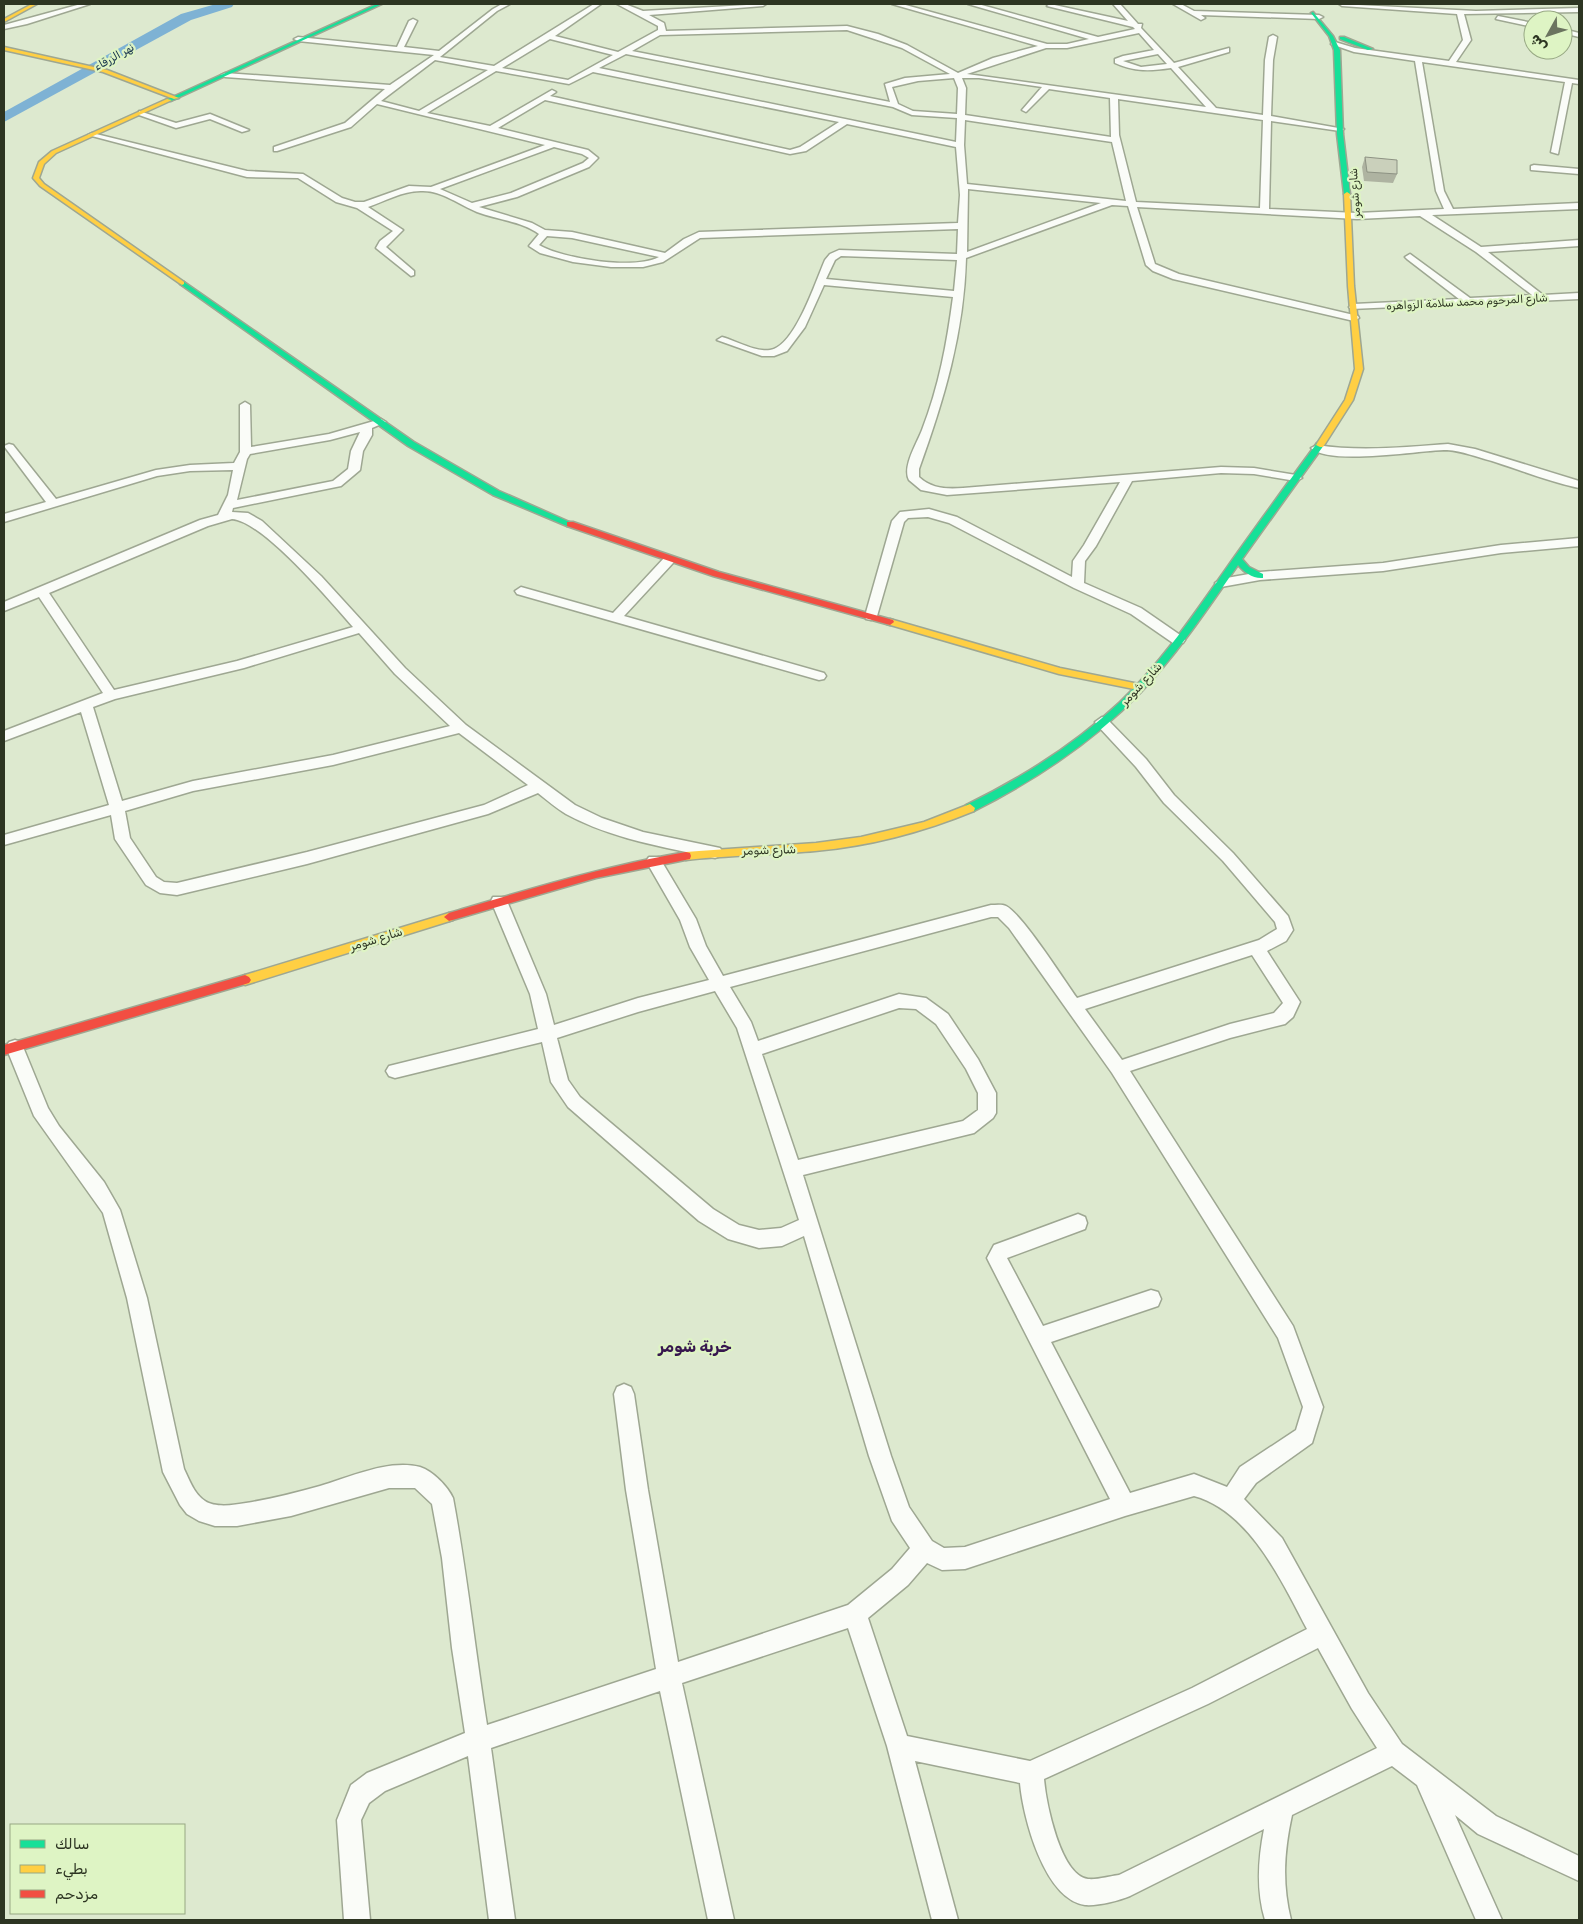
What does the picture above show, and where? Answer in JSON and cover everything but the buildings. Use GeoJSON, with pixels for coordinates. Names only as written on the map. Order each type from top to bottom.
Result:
{"type":"FeatureCollection","features":[{"type":"Feature","properties":{"kind":"main road"},"geometry":{"type":"LineString","coordinates":[[4,10],[17,4]]}},
{"type":"Feature","properties":{"kind":"main road"},"geometry":{"type":"LineString","coordinates":[[4,21],[35,4]]}},
{"type":"Feature","properties":{"kind":"main road"},"geometry":{"type":"LineString","coordinates":[[380,4],[298,39],[225,75],[54,152],[41,163],[36,178],[42,186],[381,422],[456,471],[508,498],[589,533],[669,560],[984,646],[1079,676],[1139,687]]}},
{"type":"Feature","properties":{"kind":"main road"},"geometry":{"type":"LineString","coordinates":[[1300,4],[1315,16],[1340,45],[1372,51]]}},
{"type":"Feature","properties":{"kind":"main road","name":"شارع شومر"},"geometry":{"type":"LineString","coordinates":[[1340,45],[1347,61],[1353,215],[1348,249],[1359,368],[1357,381]]}},
{"type":"Feature","properties":{"kind":"main road","name":"شارع شومر"},"geometry":{"type":"LineString","coordinates":[[1340,45],[1340,129],[1362,276]]}},
{"type":"Feature","properties":{"kind":"main road"},"geometry":{"type":"LineString","coordinates":[[4,49],[101,73],[171,100]]}},
{"type":"Feature","properties":{"kind":"main road"},"geometry":{"type":"LineString","coordinates":[[1347,61],[1372,51]]}},
{"type":"Feature","properties":{"kind":"main road"},"geometry":{"type":"LineString","coordinates":[[4,54],[80,67]]}},
{"type":"Feature","properties":{"kind":"main road"},"geometry":{"type":"LineString","coordinates":[[1366,301],[1369,320]]}},
{"type":"Feature","properties":{"kind":"main road","name":"شارع شومر"},"geometry":{"type":"LineString","coordinates":[[10,1048],[499,901],[654,861],[717,852],[809,848],[865,842],[901,835],[973,807],[1035,771],[1102,722],[1119,702],[1139,687],[1172,650],[1345,411],[1357,381],[1372,359]]}},
{"type":"Feature","properties":{"kind":"main road"},"geometry":{"type":"LineString","coordinates":[[1238,559],[1246,569],[1260,576]]}},
{"type":"Feature","properties":{"kind":"main road"},"geometry":{"type":"LineString","coordinates":[[1079,676],[1101,690]]}},
{"type":"Feature","properties":{"kind":"street"},"geometry":{"type":"LineString","coordinates":[[4,27],[26,23],[87,4]]}},
{"type":"Feature","properties":{"kind":"street"},"geometry":{"type":"LineString","coordinates":[[277,149],[348,125],[377,102],[392,87],[437,56],[495,10],[508,4]]}},
{"type":"Feature","properties":{"kind":"street"},"geometry":{"type":"LineString","coordinates":[[421,113],[549,37],[598,4]]}},
{"type":"Feature","properties":{"kind":"street"},"geometry":{"type":"LineString","coordinates":[[620,4],[644,13],[661,25],[662,31],[659,33]]}},
{"type":"Feature","properties":{"kind":"street"},"geometry":{"type":"LineString","coordinates":[[644,13],[648,4]]}},
{"type":"Feature","properties":{"kind":"street"},"geometry":{"type":"LineString","coordinates":[[644,13],[763,4]]}},
{"type":"Feature","properties":{"kind":"street"},"geometry":{"type":"LineString","coordinates":[[895,4],[1047,46],[1061,47],[1098,40],[1140,28]]}},
{"type":"Feature","properties":{"kind":"street"},"geometry":{"type":"LineString","coordinates":[[971,4],[1098,40]]}},
{"type":"Feature","properties":{"kind":"street"},"geometry":{"type":"LineString","coordinates":[[1116,4],[1214,111]]}},
{"type":"Feature","properties":{"kind":"street"},"geometry":{"type":"LineString","coordinates":[[1176,4],[1211,24]]}},
{"type":"Feature","properties":{"kind":"street"},"geometry":{"type":"LineString","coordinates":[[1220,4],[1223,13]]}},
{"type":"Feature","properties":{"kind":"street"},"geometry":{"type":"LineString","coordinates":[[1342,4],[1476,13],[1523,10]]}},
{"type":"Feature","properties":{"kind":"street"},"geometry":{"type":"LineString","coordinates":[[1507,4],[1525,10],[1542,7],[1579,10]]}},
{"type":"Feature","properties":{"kind":"street"},"geometry":{"type":"LineString","coordinates":[[1050,6],[1140,28]]}},
{"type":"Feature","properties":{"kind":"street"},"geometry":{"type":"LineString","coordinates":[[1452,63],[1467,40],[1460,12]]}},
{"type":"Feature","properties":{"kind":"street"},"geometry":{"type":"LineString","coordinates":[[1192,13],[1315,16]]}},
{"type":"Feature","properties":{"kind":"street"},"geometry":{"type":"LineString","coordinates":[[1476,13],[1523,23]]}},
{"type":"Feature","properties":{"kind":"street"},"geometry":{"type":"LineString","coordinates":[[399,49],[412,21]]}},
{"type":"Feature","properties":{"kind":"street"},"geometry":{"type":"LineString","coordinates":[[491,129],[591,69],[659,33],[847,28],[872,34],[897,44],[957,75],[962,88],[960,145],[963,186],[958,294],[949,361],[934,413],[913,468],[913,478],[919,485],[928,490],[945,492],[971,491],[1221,470],[1254,472],[1296,478]]}},
{"type":"Feature","properties":{"kind":"street"},"geometry":{"type":"LineString","coordinates":[[549,37],[620,53],[894,105],[912,113],[961,117],[1116,140]]}},
{"type":"Feature","properties":{"kind":"street"},"geometry":{"type":"LineString","coordinates":[[1264,211],[1272,37]]}},
{"type":"Feature","properties":{"kind":"street"},"geometry":{"type":"LineString","coordinates":[[298,39],[399,49],[569,82]]}},
{"type":"Feature","properties":{"kind":"street"},"geometry":{"type":"LineString","coordinates":[[957,75],[987,62],[1047,46]]}},
{"type":"Feature","properties":{"kind":"street"},"geometry":{"type":"LineString","coordinates":[[1161,51],[1123,58],[1118,61],[1124,65],[1146,68],[1173,67],[1226,50]]}},
{"type":"Feature","properties":{"kind":"street"},"geometry":{"type":"LineString","coordinates":[[1372,51],[1579,82]]}},
{"type":"Feature","properties":{"kind":"street"},"geometry":{"type":"LineString","coordinates":[[1418,58],[1440,191],[1449,211]]}},
{"type":"Feature","properties":{"kind":"street"},"geometry":{"type":"LineString","coordinates":[[591,69],[960,145]]}},
{"type":"Feature","properties":{"kind":"street"},"geometry":{"type":"LineString","coordinates":[[1534,75],[1574,71]]}},
{"type":"Feature","properties":{"kind":"street"},"geometry":{"type":"LineString","coordinates":[[225,75],[392,87]]}},
{"type":"Feature","properties":{"kind":"street"},"geometry":{"type":"LineString","coordinates":[[894,105],[888,88],[890,84],[957,75],[1047,86],[1340,129]]}},
{"type":"Feature","properties":{"kind":"street"},"geometry":{"type":"LineString","coordinates":[[1555,152],[1570,81]]}},
{"type":"Feature","properties":{"kind":"street"},"geometry":{"type":"LineString","coordinates":[[1026,110],[1047,86]]}},
{"type":"Feature","properties":{"kind":"street","name":"شارع المرحوم محمد سلامة الزواهره"},"geometry":{"type":"LineString","coordinates":[[1114,96],[1113,115],[1116,140],[1132,204],[1151,265],[1161,272],[1276,302],[1354,312],[1366,301],[1469,302],[1579,296]]}},
{"type":"Feature","properties":{"kind":"street"},"geometry":{"type":"LineString","coordinates":[[543,97],[790,152],[804,149],[845,122]]}},
{"type":"Feature","properties":{"kind":"street"},"geometry":{"type":"LineString","coordinates":[[377,102],[590,153],[594,158],[586,165],[514,196],[471,206]]}},
{"type":"Feature","properties":{"kind":"street"},"geometry":{"type":"LineString","coordinates":[[142,113],[176,126],[210,116],[244,130]]}},
{"type":"Feature","properties":{"kind":"street"},"geometry":{"type":"LineString","coordinates":[[92,135],[113,142],[162,151],[240,173],[300,176],[346,203],[360,206],[398,230],[383,242],[381,248],[411,273]]}},
{"type":"Feature","properties":{"kind":"street"},"geometry":{"type":"LineString","coordinates":[[360,206],[409,190],[433,189],[554,144]]}},
{"type":"Feature","properties":{"kind":"street"},"geometry":{"type":"LineString","coordinates":[[1534,168],[1579,172]]}},
{"type":"Feature","properties":{"kind":"street"},"geometry":{"type":"LineString","coordinates":[[963,186],[1132,204],[1353,215],[1579,206]]}},
{"type":"Feature","properties":{"kind":"street"},"geometry":{"type":"LineString","coordinates":[[433,189],[487,214],[525,223],[543,233],[572,235],[666,256]]}},
{"type":"Feature","properties":{"kind":"street"},"geometry":{"type":"LineString","coordinates":[[722,340],[763,352],[773,353],[781,351],[805,317],[822,282],[830,259],[843,252],[961,257],[1112,202]]}},
{"type":"Feature","properties":{"kind":"street"},"geometry":{"type":"LineString","coordinates":[[1422,213],[1479,250],[1541,298]]}},
{"type":"Feature","properties":{"kind":"street"},"geometry":{"type":"LineString","coordinates":[[543,233],[534,243],[535,248],[575,259],[637,265],[653,263],[666,256],[686,240],[704,235],[962,226]]}},
{"type":"Feature","properties":{"kind":"street"},"geometry":{"type":"LineString","coordinates":[[1479,250],[1579,243]]}},
{"type":"Feature","properties":{"kind":"street"},"geometry":{"type":"LineString","coordinates":[[1569,244],[1579,253]]}},
{"type":"Feature","properties":{"kind":"street"},"geometry":{"type":"LineString","coordinates":[[1410,257],[1469,302]]}},
{"type":"Feature","properties":{"kind":"street"},"geometry":{"type":"LineString","coordinates":[[822,282],[958,294]]}},
{"type":"Feature","properties":{"kind":"street"},"geometry":{"type":"LineString","coordinates":[[245,406],[246,452]]}},
{"type":"Feature","properties":{"kind":"street"},"geometry":{"type":"LineString","coordinates":[[223,518],[234,494],[241,458],[246,452],[270,446],[301,443],[366,428],[381,422]]}},
{"type":"Feature","properties":{"kind":"street"},"geometry":{"type":"LineString","coordinates":[[230,505],[337,484],[354,470],[357,452],[366,435],[366,428]]}},
{"type":"Feature","properties":{"kind":"street"},"geometry":{"type":"LineString","coordinates":[[9,446],[53,503]]}},
{"type":"Feature","properties":{"kind":"street"},"geometry":{"type":"LineString","coordinates":[[1317,448],[1346,453],[1379,453],[1448,447],[1470,451],[1579,485]]}},
{"type":"Feature","properties":{"kind":"street"},"geometry":{"type":"LineString","coordinates":[[4,518],[156,473],[190,468],[240,466]]}},
{"type":"Feature","properties":{"kind":"street"},"geometry":{"type":"LineString","coordinates":[[1078,585],[1076,572],[1079,561],[1090,546],[1127,479]]}},
{"type":"Feature","properties":{"kind":"street"},"geometry":{"type":"LineString","coordinates":[[871,616],[898,521],[904,515],[929,513],[953,520],[1078,585],[1136,610],[1178,640]]}},
{"type":"Feature","properties":{"kind":"street"},"geometry":{"type":"LineString","coordinates":[[4,607],[204,523],[232,515],[244,516],[258,524],[317,579],[400,672],[461,728],[570,809],[597,822],[642,837],[717,852]]}},
{"type":"Feature","properties":{"kind":"street"},"geometry":{"type":"LineString","coordinates":[[1221,583],[1260,576],[1383,568],[1501,549],[1579,542]]}},
{"type":"Feature","properties":{"kind":"street"},"geometry":{"type":"LineString","coordinates":[[616,617],[669,560]]}},
{"type":"Feature","properties":{"kind":"street"},"geometry":{"type":"LineString","coordinates":[[41,591],[111,695]]}},
{"type":"Feature","properties":{"kind":"street"},"geometry":{"type":"LineString","coordinates":[[521,591],[616,617],[710,647],[819,676]]}},
{"type":"Feature","properties":{"kind":"street"},"geometry":{"type":"LineString","coordinates":[[4,736],[111,695],[239,665],[362,628]]}},
{"type":"Feature","properties":{"kind":"street"},"geometry":{"type":"LineString","coordinates":[[85,704],[117,807],[123,839],[151,881],[160,887],[178,889],[307,858],[488,809],[538,786]]}},
{"type":"Feature","properties":{"kind":"street"},"geometry":{"type":"LineString","coordinates":[[1074,1006],[1256,948],[1280,937],[1285,930],[1282,920],[1228,857],[1169,799],[1140,763],[1102,722]]}},
{"type":"Feature","properties":{"kind":"street"},"geometry":{"type":"LineString","coordinates":[[4,840],[193,786],[333,760],[461,728]]}},
{"type":"Feature","properties":{"kind":"street"},"geometry":{"type":"LineString","coordinates":[[654,861],[688,919],[698,947],[745,1027],[810,1224],[880,1456],[900,1513],[924,1549],[942,1559],[972,1557],[1125,1505],[1194,1485],[1230,1500],[1274,1546],[1293,1577],[1321,1634],[1360,1702],[1394,1752],[1487,1825],[1579,1869]]}},
{"type":"Feature","properties":{"kind":"street"},"geometry":{"type":"LineString","coordinates":[[499,901],[538,994],[560,1082],[574,1102],[706,1215],[735,1233],[759,1239],[782,1237],[810,1224]]}},
{"type":"Feature","properties":{"kind":"street"},"geometry":{"type":"LineString","coordinates":[[395,1071],[547,1034],[638,1005],[721,985],[991,911],[1002,911],[1015,924],[1118,1068],[1286,1333],[1313,1407],[1305,1436],[1248,1475],[1230,1500]]}},
{"type":"Feature","properties":{"kind":"street"},"geometry":{"type":"LineString","coordinates":[[1118,1068],[1230,1031],[1279,1018],[1287,1012],[1292,1002],[1256,948]]}},
{"type":"Feature","properties":{"kind":"street"},"geometry":{"type":"LineString","coordinates":[[754,1050],[778,1040],[899,1001],[920,1003],[942,1019],[972,1064],[987,1093],[987,1113],[968,1128],[792,1170]]}},
{"type":"Feature","properties":{"kind":"street"},"geometry":{"type":"LineString","coordinates":[[10,1048],[40,1111],[53,1132],[97,1188],[111,1210],[137,1298],[174,1472],[186,1494],[200,1511],[230,1518],[285,1506],[391,1476],[420,1478],[442,1498],[453,1558],[463,1648],[478,1740],[502,1920]]}},
{"type":"Feature","properties":{"kind":"street"},"geometry":{"type":"LineString","coordinates":[[1078,1223],[1001,1252],[997,1258],[1125,1505]]}},
{"type":"Feature","properties":{"kind":"street"},"geometry":{"type":"LineString","coordinates":[[1038,1338],[1151,1299]]}},
{"type":"Feature","properties":{"kind":"street"},"geometry":{"type":"LineString","coordinates":[[624,1394],[637,1490],[668,1678],[721,1920]]}},
{"type":"Feature","properties":{"kind":"street"},"geometry":{"type":"LineString","coordinates":[[357,1920],[349,1820],[360,1794],[376,1782],[478,1740],[855,1614],[900,1577],[924,1549]]}},
{"type":"Feature","properties":{"kind":"street"},"geometry":{"type":"LineString","coordinates":[[855,1614],[899,1746],[945,1920]]}},
{"type":"Feature","properties":{"kind":"street"},"geometry":{"type":"LineString","coordinates":[[899,1746],[1031,1773],[1055,1760],[1200,1696],[1321,1634]]}},
{"type":"Feature","properties":{"kind":"street"},"geometry":{"type":"LineString","coordinates":[[1031,1773],[1034,1804],[1048,1848],[1065,1880],[1084,1892],[1120,1887],[1394,1752]]}},
{"type":"Feature","properties":{"kind":"street"},"geometry":{"type":"LineString","coordinates":[[1426,1779],[1489,1920]]}},
{"type":"Feature","properties":{"kind":"street"},"geometry":{"type":"LineString","coordinates":[[1278,1920],[1273,1906],[1272,1852],[1281,1809]]}},
{"type":"Feature","properties":{"kind":"waterway","name":"نهر الزرقاء"},"geometry":{"type":"LineString","coordinates":[[4,118],[186,17],[228,4]]}},
{"type":"Feature","properties":{"kind":"traffic: fast"},"geometry":{"type":"LineString","coordinates":[[169,100],[380,4]]}},
{"type":"Feature","properties":{"kind":"traffic: fast"},"geometry":{"type":"LineString","coordinates":[[1313,13],[1331,36],[1337,50],[1340,134],[1347,194]]}},
{"type":"Feature","properties":{"kind":"traffic: fast"},"geometry":{"type":"LineString","coordinates":[[1342,38],[1370,49]]}},
{"type":"Feature","properties":{"kind":"traffic: fast"},"geometry":{"type":"LineString","coordinates":[[182,283],[411,444],[496,493],[570,524]]}},
{"type":"Feature","properties":{"kind":"traffic: fast"},"geometry":{"type":"LineString","coordinates":[[970,808],[1011,787],[1070,749],[1138,689],[1191,625],[1320,445]]}},
{"type":"Feature","properties":{"kind":"traffic: fast"},"geometry":{"type":"LineString","coordinates":[[1238,559],[1246,569],[1260,576]]}},
{"type":"Feature","properties":{"kind":"traffic: slow"},"geometry":{"type":"LineString","coordinates":[[4,21],[35,4]]}},
{"type":"Feature","properties":{"kind":"traffic: slow"},"geometry":{"type":"LineString","coordinates":[[4,49],[105,71],[176,98]]}},
{"type":"Feature","properties":{"kind":"traffic: slow"},"geometry":{"type":"LineString","coordinates":[[169,100],[54,152],[41,163],[36,178],[42,185],[182,283]]}},
{"type":"Feature","properties":{"kind":"traffic: slow"},"geometry":{"type":"LineString","coordinates":[[1320,445],[1349,400],[1359,369],[1351,286],[1347,194]]}},
{"type":"Feature","properties":{"kind":"traffic: slow"},"geometry":{"type":"LineString","coordinates":[[890,622],[1059,671],[1139,687]]}},
{"type":"Feature","properties":{"kind":"traffic: slow"},"geometry":{"type":"LineString","coordinates":[[686,856],[839,845],[883,837],[927,825],[970,808]]}},
{"type":"Feature","properties":{"kind":"traffic: slow"},"geometry":{"type":"LineString","coordinates":[[245,980],[449,917]]}},
{"type":"Feature","properties":{"kind":"traffic: jam"},"geometry":{"type":"LineString","coordinates":[[570,524],[716,574],[890,622]]}},
{"type":"Feature","properties":{"kind":"traffic: jam"},"geometry":{"type":"LineString","coordinates":[[449,917],[626,867],[686,856]]}},
{"type":"Feature","properties":{"kind":"traffic: jam"},"geometry":{"type":"LineString","coordinates":[[4,1050],[245,980]]}},
{"type":"Feature","properties":{"kind":"district","name":"خربة شومر"},"geometry":{"type":"Point","coordinates":[695,1346]}}]}
